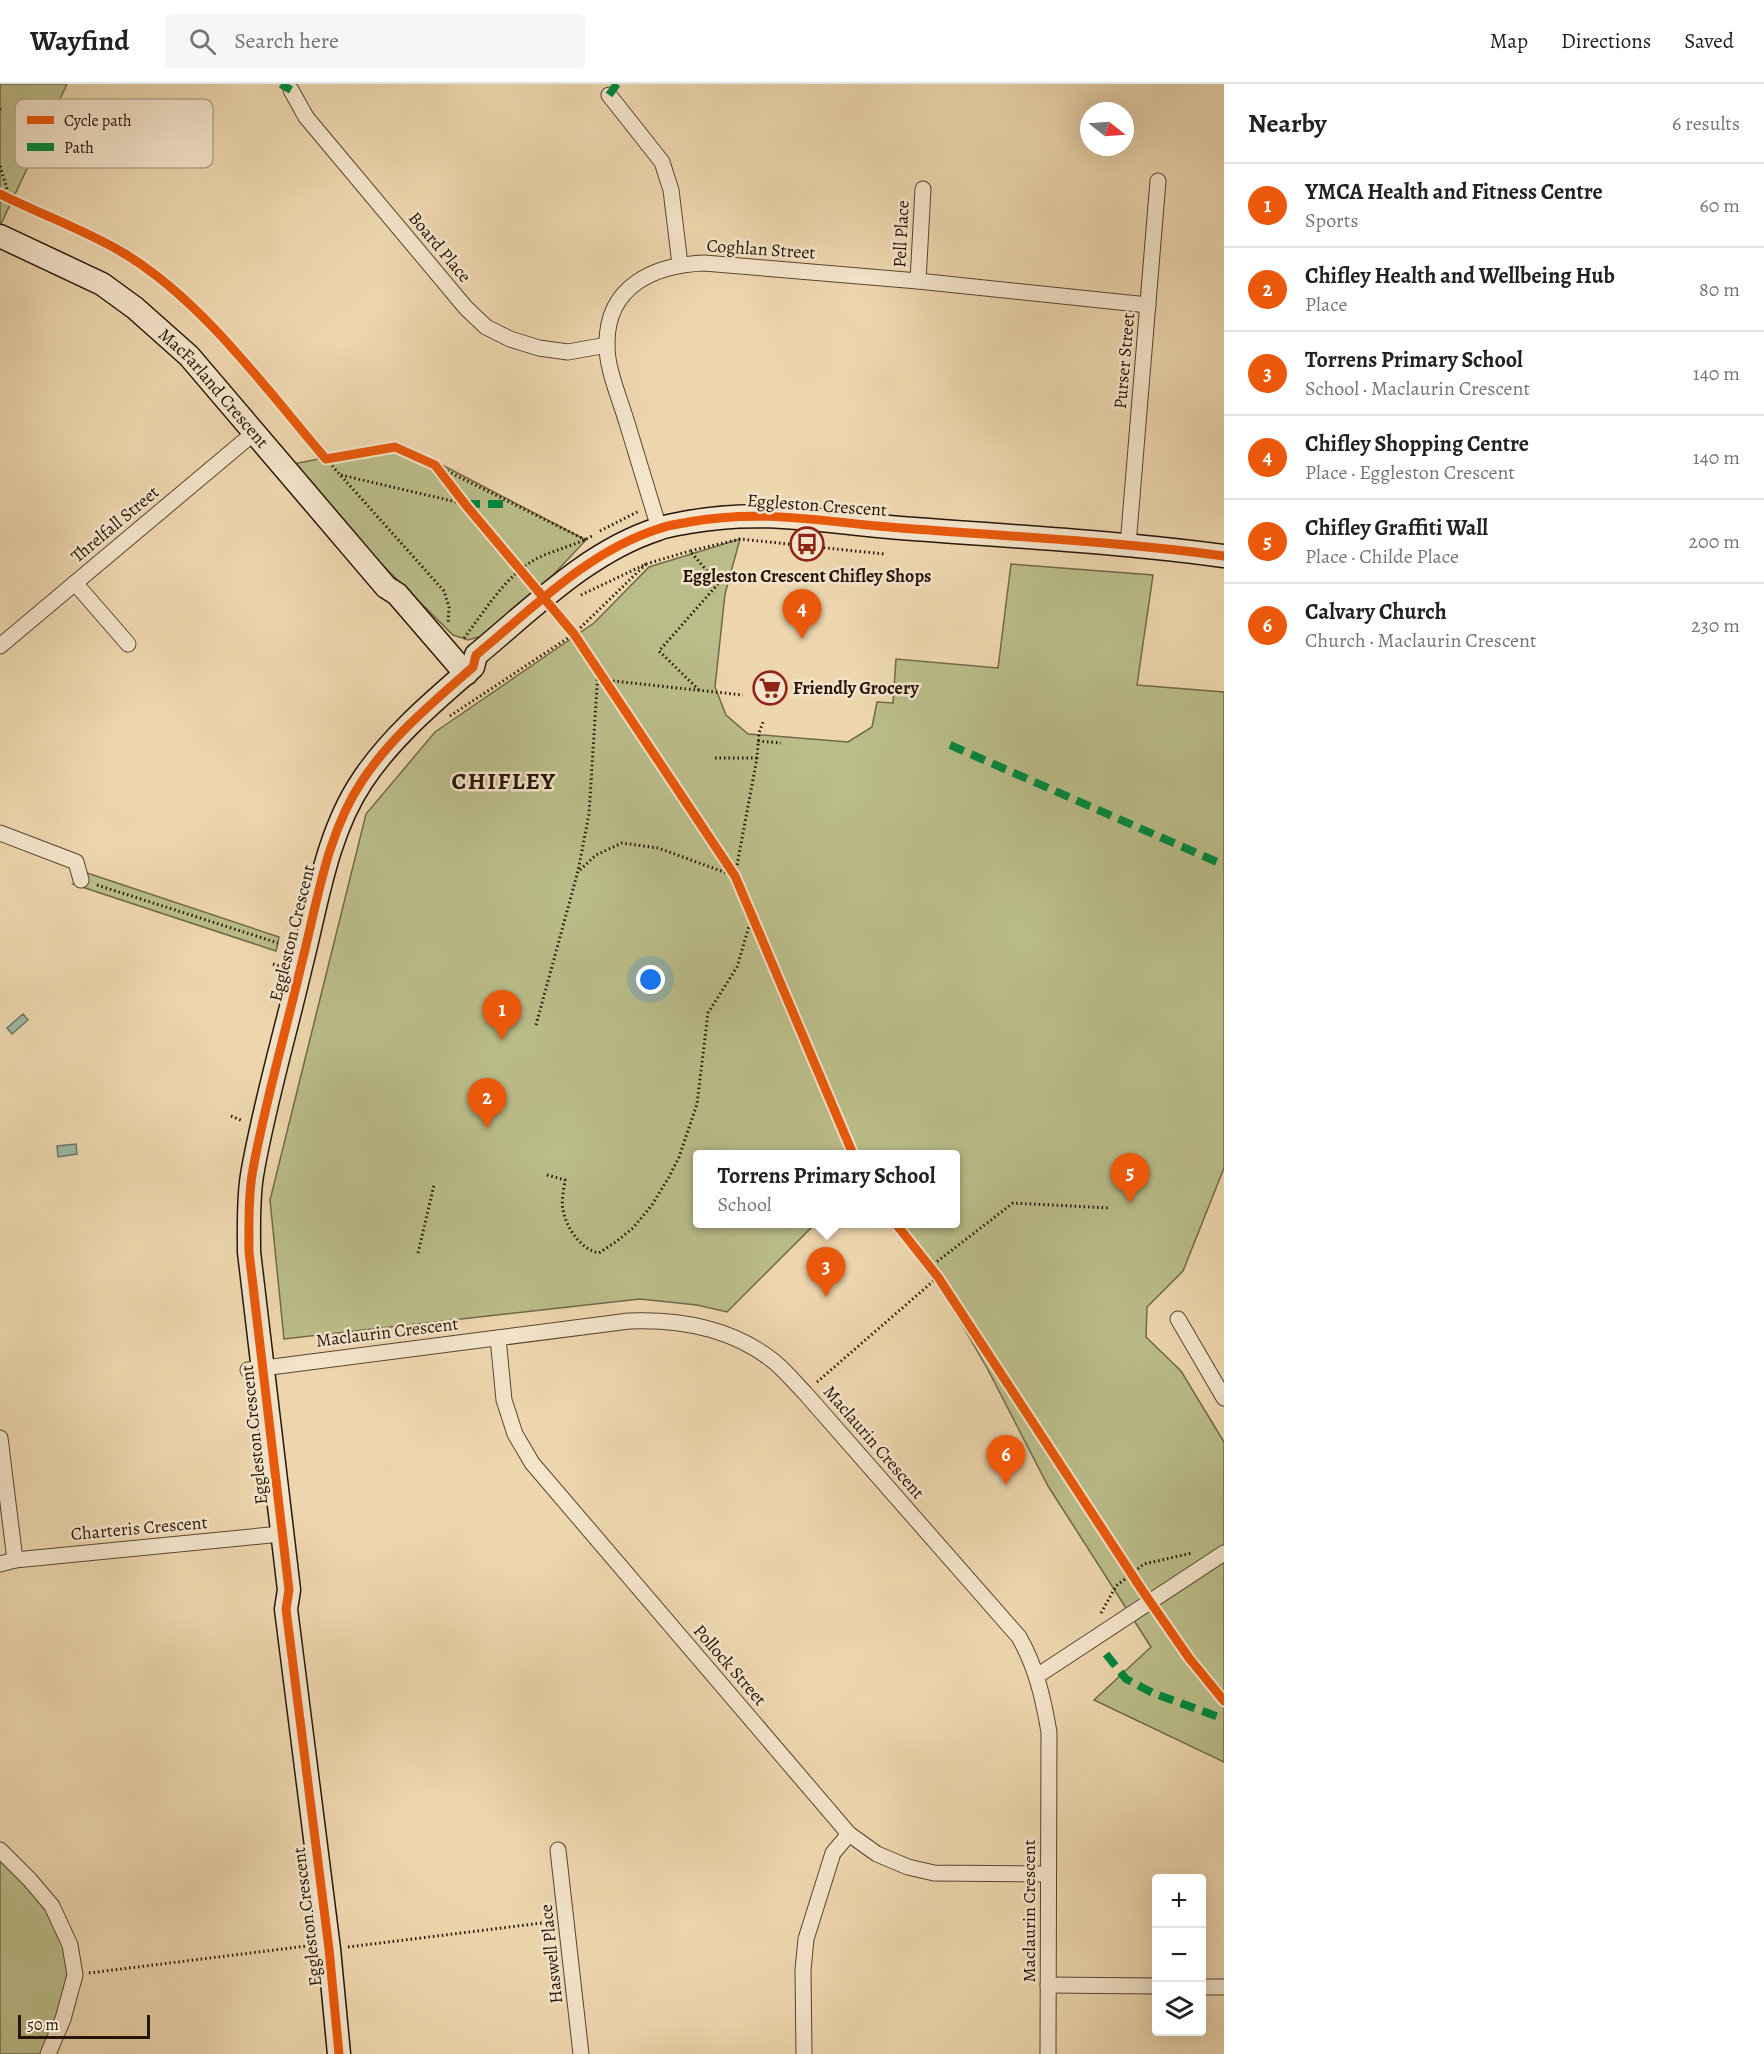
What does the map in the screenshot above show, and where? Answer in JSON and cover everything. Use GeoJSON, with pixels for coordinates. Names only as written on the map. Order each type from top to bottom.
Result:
{"type":"FeatureCollection","features":[{"type":"Feature","properties":{"kind":"street","name":"Board Place"},"geometry":{"type":"LineString","coordinates":[[291,90],[314,126],[466,308],[486,327],[510,339],[558,351],[568,352],[606,345]]}},
{"type":"Feature","properties":{"kind":"street"},"geometry":{"type":"LineString","coordinates":[[609,95],[662,162],[671,190],[680,264]]}},
{"type":"Feature","properties":{"kind":"street","name":"Purser Street"},"geometry":{"type":"LineString","coordinates":[[1128,544],[1158,181]]}},
{"type":"Feature","properties":{"kind":"street","name":"Pell Place"},"geometry":{"type":"LineString","coordinates":[[918,281],[923,189]]}},
{"type":"Feature","properties":{"kind":"street","name":"MacFarland Crescent"},"geometry":{"type":"LineString","coordinates":[[0,236],[102,284],[135,308],[189,356],[386,587],[388,602],[462,658]]}},
{"type":"Feature","properties":{"kind":"street","name":"Coghlan Street"},"geometry":{"type":"LineString","coordinates":[[659,528],[612,374],[606,345],[609,322],[621,297],[639,279],[680,264],[704,263],[918,281],[1148,305]]}},
{"type":"Feature","properties":{"kind":"street","name":"Threlfall Street"},"geometry":{"type":"LineString","coordinates":[[0,646],[255,432]]}},
{"type":"Feature","properties":{"kind":"street","name":"Eggleston Crescent"},"geometry":{"type":"LineString","coordinates":[[339,2054],[286,1609],[289,1590],[274,1535],[256,1369],[249,1212],[252,1176],[262,1126],[326,863],[341,819],[362,781],[462,658],[573,574],[623,543],[659,528],[723,517],[759,515],[887,527],[1128,544],[1224,556]]}},
{"type":"Feature","properties":{"kind":"street"},"geometry":{"type":"LineString","coordinates":[[75,583],[128,644]]}},
{"type":"Feature","properties":{"kind":"street"},"geometry":{"type":"LineString","coordinates":[[0,833],[76,862],[81,880]]}},
{"type":"Feature","properties":{"kind":"street"},"geometry":{"type":"LineString","coordinates":[[1178,1319],[1224,1398]]}},
{"type":"Feature","properties":{"kind":"street","name":"Maclaurin Crescent"},"geometry":{"type":"LineString","coordinates":[[256,1369],[629,1321],[658,1320],[692,1323],[724,1334],[772,1360],[805,1393],[1019,1637],[1031,1659],[1043,1696],[1049,1732],[1048,2054]]}},
{"type":"Feature","properties":{"kind":"street","name":"Pollock Street"},"geometry":{"type":"LineString","coordinates":[[498,1338],[504,1400],[515,1434],[532,1463],[849,1834],[878,1854],[908,1867],[934,1873],[1048,1874]]}},
{"type":"Feature","properties":{"kind":"street"},"geometry":{"type":"LineString","coordinates":[[0,1438],[8,1562]]}},
{"type":"Feature","properties":{"kind":"street","name":"Charteris Crescent"},"geometry":{"type":"LineString","coordinates":[[8,1562],[274,1535]]}},
{"type":"Feature","properties":{"kind":"street"},"geometry":{"type":"LineString","coordinates":[[1037,1676],[1224,1553]]}},
{"type":"Feature","properties":{"kind":"street"},"geometry":{"type":"LineString","coordinates":[[804,2054],[803,1970],[807,1939],[833,1853],[849,1834]]}},
{"type":"Feature","properties":{"kind":"street"},"geometry":{"type":"LineString","coordinates":[[0,1850],[52,1906],[70,1945],[75,1975],[63,2019],[48,2054]]}},
{"type":"Feature","properties":{"kind":"street","name":"Haswell Place"},"geometry":{"type":"LineString","coordinates":[[558,1850],[581,2054]]}},
{"type":"Feature","properties":{"kind":"street"},"geometry":{"type":"LineString","coordinates":[[1048,1985],[1152,1986]]}},
{"type":"Feature","properties":{"kind":"street"},"geometry":{"type":"LineString","coordinates":[[1206,1987],[1224,1987]]}},
{"type":"Feature","properties":{"kind":"path"},"geometry":{"type":"LineString","coordinates":[[0,107],[2,95]]}},
{"type":"Feature","properties":{"kind":"path"},"geometry":{"type":"LineString","coordinates":[[0,166],[8,198]]}},
{"type":"Feature","properties":{"kind":"path"},"geometry":{"type":"LineString","coordinates":[[318,450],[444,591],[449,608],[447,630]]}},
{"type":"Feature","properties":{"kind":"path"},"geometry":{"type":"LineString","coordinates":[[326,459],[337,457]]}},
{"type":"Feature","properties":{"kind":"path"},"geometry":{"type":"LineString","coordinates":[[425,461],[586,540]]}},
{"type":"Feature","properties":{"kind":"path"},"geometry":{"type":"LineString","coordinates":[[435,465],[472,513]]}},
{"type":"Feature","properties":{"kind":"path"},"geometry":{"type":"LineString","coordinates":[[340,475],[465,504]]}},
{"type":"Feature","properties":{"kind":"path"},"geometry":{"type":"LineString","coordinates":[[462,658],[508,581],[521,570],[536,559],[586,540],[630,514],[646,508]]}},
{"type":"Feature","properties":{"kind":"path"},"geometry":{"type":"LineString","coordinates":[[575,598],[646,564],[690,550],[740,539],[885,554]]}},
{"type":"Feature","properties":{"kind":"path"},"geometry":{"type":"LineString","coordinates":[[690,550],[718,584],[659,651],[699,690]]}},
{"type":"Feature","properties":{"kind":"path"},"geometry":{"type":"LineString","coordinates":[[514,561],[529,579]]}},
{"type":"Feature","properties":{"kind":"path"},"geometry":{"type":"LineString","coordinates":[[443,720],[574,634],[646,564]]}},
{"type":"Feature","properties":{"kind":"path"},"geometry":{"type":"LineString","coordinates":[[566,624],[580,643]]}},
{"type":"Feature","properties":{"kind":"path"},"geometry":{"type":"LineString","coordinates":[[592,662],[611,690]]}},
{"type":"Feature","properties":{"kind":"path"},"geometry":{"type":"LineString","coordinates":[[536,1025],[578,871],[589,814],[598,671]]}},
{"type":"Feature","properties":{"kind":"path"},"geometry":{"type":"LineString","coordinates":[[604,680],[743,695]]}},
{"type":"Feature","properties":{"kind":"path"},"geometry":{"type":"LineString","coordinates":[[735,876],[757,758],[759,733],[763,722]]}},
{"type":"Feature","properties":{"kind":"path"},"geometry":{"type":"LineString","coordinates":[[758,741],[781,743]]}},
{"type":"Feature","properties":{"kind":"path"},"geometry":{"type":"LineString","coordinates":[[715,758],[757,758]]}},
{"type":"Feature","properties":{"kind":"path"},"geometry":{"type":"LineString","coordinates":[[662,766],[671,773],[674,784]]}},
{"type":"Feature","properties":{"kind":"path"},"geometry":{"type":"LineString","coordinates":[[578,871],[596,855],[622,843],[658,848],[735,876]]}},
{"type":"Feature","properties":{"kind":"path"},"geometry":{"type":"LineString","coordinates":[[723,857],[739,886]]}},
{"type":"Feature","properties":{"kind":"path"},"geometry":{"type":"LineString","coordinates":[[81,880],[278,943]]}},
{"type":"Feature","properties":{"kind":"path"},"geometry":{"type":"LineString","coordinates":[[748,906],[756,927]]}},
{"type":"Feature","properties":{"kind":"path"},"geometry":{"type":"LineString","coordinates":[[547,1174],[565,1180],[562,1208],[566,1223],[591,1252],[599,1253],[617,1241],[633,1228],[652,1205],[679,1157],[697,1104],[708,1013],[737,967],[752,916]]}},
{"type":"Feature","properties":{"kind":"path"},"geometry":{"type":"LineString","coordinates":[[418,1253],[434,1185]]}},
{"type":"Feature","properties":{"kind":"path"},"geometry":{"type":"LineString","coordinates":[[930,1267],[1013,1203],[1110,1208]]}},
{"type":"Feature","properties":{"kind":"path"},"geometry":{"type":"LineString","coordinates":[[923,1258],[945,1287]]}},
{"type":"Feature","properties":{"kind":"path"},"geometry":{"type":"LineString","coordinates":[[805,1393],[938,1277]]}},
{"type":"Feature","properties":{"kind":"path"},"geometry":{"type":"LineString","coordinates":[[1100,1614],[1116,1586],[1134,1578],[1144,1564],[1199,1551]]}},
{"type":"Feature","properties":{"kind":"path"},"geometry":{"type":"LineString","coordinates":[[1125,1564],[1134,1578]]}},
{"type":"Feature","properties":{"kind":"path"},"geometry":{"type":"LineString","coordinates":[[344,1947],[567,1920]]}},
{"type":"Feature","properties":{"kind":"path"},"geometry":{"type":"LineString","coordinates":[[75,1975],[307,1946]]}},
{"type":"Feature","properties":{"kind":"green space"},"geometry":{"type":"Polygon","coordinates":[[[0,84],[67,84],[60,99],[15,99],[15,168],[27,168],[0,226],[0,84]]]}},
{"type":"Feature","properties":{"kind":"green space"},"geometry":{"type":"Polygon","coordinates":[[[400,443],[586,540],[554,574],[482,636],[468,640],[453,635],[283,466],[400,443]]]}},
{"type":"Feature","properties":{"kind":"green space"},"geometry":{"type":"Polygon","coordinates":[[[740,539],[725,594],[715,687],[726,715],[748,734],[848,742],[872,727],[877,702],[893,703],[896,659],[998,668],[1011,564],[1153,575],[1137,685],[1224,692],[1224,1168],[1183,1271],[1147,1307],[1146,1337],[1181,1371],[1224,1442],[1224,1762],[1094,1700],[1151,1647],[1048,1486],[987,1368],[942,1290],[893,1228],[960,1228],[960,1150],[693,1150],[693,1228],[811,1228],[727,1312],[697,1305],[640,1299],[284,1339],[270,1200],[366,814],[435,732],[594,623],[649,567],[740,539]]]}},
{"type":"Feature","properties":{"kind":"green space"},"geometry":{"type":"Polygon","coordinates":[[[87,873],[279,937],[276,951],[73,884],[87,873]]]}},
{"type":"Feature","properties":{"kind":"green space"},"geometry":{"type":"Polygon","coordinates":[[[0,1850],[52,1906],[75,1975],[48,2054],[0,2054],[0,1850]]]}},
{"type":"Feature","properties":{"kind":"shaded area"},"geometry":{"type":"Polygon","coordinates":[[[23,1014],[28,1020],[12,1034],[7,1028],[23,1014]]]}},
{"type":"Feature","properties":{"kind":"shaded area"},"geometry":{"type":"Polygon","coordinates":[[[76,1144],[77,1154],[58,1157],[57,1146],[76,1144]]]}},
{"type":"Feature","properties":{"kind":"marked path"},"geometry":{"type":"LineString","coordinates":[[281,84],[291,90]]}},
{"type":"Feature","properties":{"kind":"marked path"},"geometry":{"type":"LineString","coordinates":[[609,95],[617,84]]}},
{"type":"Feature","properties":{"kind":"marked path"},"geometry":{"type":"LineString","coordinates":[[465,504],[511,504]]}},
{"type":"Feature","properties":{"kind":"marked path"},"geometry":{"type":"LineString","coordinates":[[950,745],[1224,865]]}},
{"type":"Feature","properties":{"kind":"marked path"},"geometry":{"type":"LineString","coordinates":[[1106,1654],[1126,1679],[1153,1693],[1224,1719]]}},
{"type":"Feature","properties":{"kind":"cycle path"},"geometry":{"type":"LineString","coordinates":[[0,194],[120,251],[178,293],[256,375],[326,459],[395,447],[435,465],[574,634],[735,876],[851,1150]]}},
{"type":"Feature","properties":{"kind":"cycle path"},"geometry":{"type":"LineString","coordinates":[[339,2054],[329,1949],[286,1609],[289,1590],[249,1252],[249,1213],[252,1175],[262,1123],[324,870],[340,824],[362,781],[399,735],[473,667],[476,655],[539,601],[607,552],[632,539],[666,526],[740,516],[789,517],[1224,556]]}},
{"type":"Feature","properties":{"kind":"cycle path"},"geometry":{"type":"LineString","coordinates":[[899,1228],[938,1277],[1142,1590],[1189,1658],[1224,1701]]}},
{"type":"Feature","properties":{"kind":"place","name":"Eggleston Crescent Chifley Shops"},"geometry":{"type":"Point","coordinates":[807,544]}},
{"type":"Feature","properties":{"kind":"place","name":"Chifley Shopping Centre"},"geometry":{"type":"Point","coordinates":[802,639]}},
{"type":"Feature","properties":{"kind":"place","name":"Friendly Grocery"},"geometry":{"type":"Point","coordinates":[770,688]}},
{"type":"Feature","properties":{"kind":"place","name":"YMCA Health and Fitness Centre"},"geometry":{"type":"Point","coordinates":[502,1040]}},
{"type":"Feature","properties":{"kind":"place","name":"Chifley Health and Wellbeing Hub"},"geometry":{"type":"Point","coordinates":[487,1128]}},
{"type":"Feature","properties":{"kind":"place","name":"Chifley Graffiti Wall"},"geometry":{"type":"Point","coordinates":[1130,1203]}},
{"type":"Feature","properties":{"kind":"place","name":"Torrens Primary School"},"geometry":{"type":"Point","coordinates":[826,1297]}},
{"type":"Feature","properties":{"kind":"place","name":"Calvary Church"},"geometry":{"type":"Point","coordinates":[1006,1485]}},
{"type":"Feature","properties":{"kind":"district","name":"CHIFLEY"},"geometry":{"type":"Point","coordinates":[504,781]}}]}
